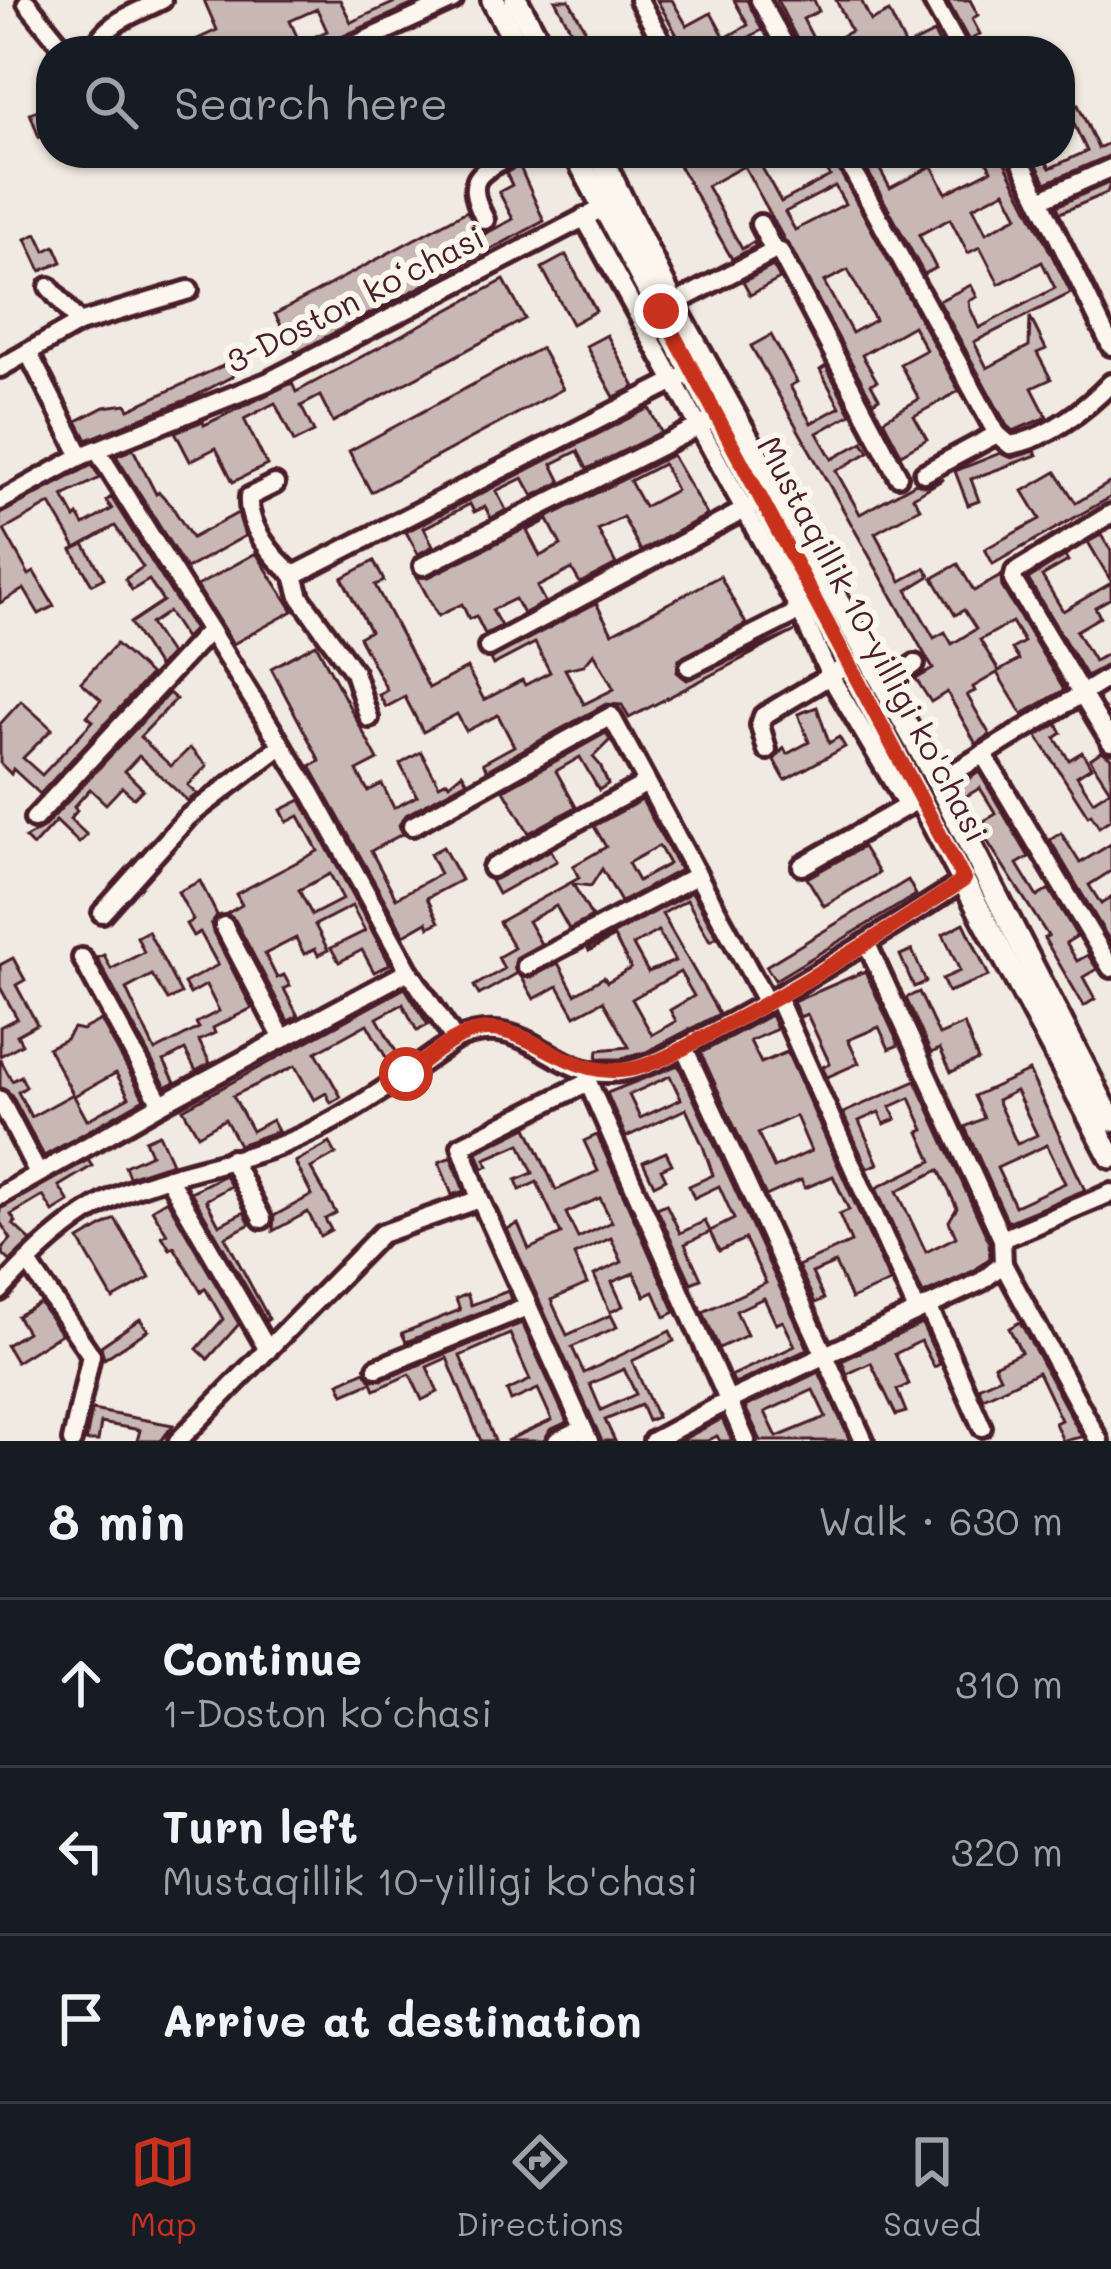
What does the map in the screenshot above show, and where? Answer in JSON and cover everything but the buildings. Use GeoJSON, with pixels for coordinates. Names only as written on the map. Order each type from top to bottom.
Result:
{"type":"FeatureCollection","features":[{"type":"Feature","properties":{"kind":"main road"},"geometry":{"type":"LineString","coordinates":[[493,0],[512,36]]}},
{"type":"Feature","properties":{"kind":"main road"},"geometry":{"type":"LineString","coordinates":[[516,0],[536,36]]}},
{"type":"Feature","properties":{"kind":"main road","name":"Mustaqillik 10-yilligi ko'chasi"},"geometry":{"type":"LineString","coordinates":[[580,168],[595,212],[707,423],[914,803],[964,880],[1111,1157]]}},
{"type":"Feature","properties":{"kind":"main road","name":"Mustaqillik 10-yilligi ko'chasi"},"geometry":{"type":"LineString","coordinates":[[606,168],[673,304],[938,782],[1111,1120]]}},
{"type":"Feature","properties":{"kind":"street"},"geometry":{"type":"LineString","coordinates":[[103,36],[108,28],[162,0]]}},
{"type":"Feature","properties":{"kind":"street"},"geometry":{"type":"LineString","coordinates":[[375,36],[453,0]]}},
{"type":"Feature","properties":{"kind":"street"},"geometry":{"type":"LineString","coordinates":[[639,0],[659,36]]}},
{"type":"Feature","properties":{"kind":"street"},"geometry":{"type":"LineString","coordinates":[[760,0],[775,36]]}},
{"type":"Feature","properties":{"kind":"street"},"geometry":{"type":"LineString","coordinates":[[932,0],[952,36]]}},
{"type":"Feature","properties":{"kind":"street"},"geometry":{"type":"LineString","coordinates":[[27,3],[54,36]]}},
{"type":"Feature","properties":{"kind":"street"},"geometry":{"type":"LineString","coordinates":[[485,220],[473,185],[487,168]]}},
{"type":"Feature","properties":{"kind":"street"},"geometry":{"type":"LineString","coordinates":[[851,168],[998,434],[1010,445],[1031,439],[1091,404],[1111,383]]}},
{"type":"Feature","properties":{"kind":"street"},"geometry":{"type":"LineString","coordinates":[[1024,168],[1111,346]]}},
{"type":"Feature","properties":{"kind":"street"},"geometry":{"type":"LineString","coordinates":[[1042,199],[1111,168]]}},
{"type":"Feature","properties":{"kind":"street","name":"3-Doston koʻchasi"},"geometry":{"type":"LineString","coordinates":[[0,501],[89,453],[267,382],[595,212]]}},
{"type":"Feature","properties":{"kind":"street"},"geometry":{"type":"LineString","coordinates":[[760,224],[782,255],[898,476]]}},
{"type":"Feature","properties":{"kind":"street"},"geometry":{"type":"LineString","coordinates":[[673,304],[775,251]]}},
{"type":"Feature","properties":{"kind":"street"},"geometry":{"type":"LineString","coordinates":[[49,287],[79,323]]}},
{"type":"Feature","properties":{"kind":"street"},"geometry":{"type":"LineString","coordinates":[[0,368],[79,323],[189,290]]}},
{"type":"Feature","properties":{"kind":"street"},"geometry":{"type":"LineString","coordinates":[[28,352],[312,794],[409,971],[455,1040]]}},
{"type":"Feature","properties":{"kind":"street"},"geometry":{"type":"LineString","coordinates":[[293,574],[683,377]]}},
{"type":"Feature","properties":{"kind":"street"},"geometry":{"type":"LineString","coordinates":[[423,566],[707,423]]}},
{"type":"Feature","properties":{"kind":"street"},"geometry":{"type":"LineString","coordinates":[[924,472],[998,434]]}},
{"type":"Feature","properties":{"kind":"street"},"geometry":{"type":"LineString","coordinates":[[274,484],[249,497],[248,512],[354,672],[369,718]]}},
{"type":"Feature","properties":{"kind":"street"},"geometry":{"type":"LineString","coordinates":[[488,647],[753,506],[800,611],[840,670],[763,716],[760,725],[767,750]]}},
{"type":"Feature","properties":{"kind":"street"},"geometry":{"type":"LineString","coordinates":[[1111,514],[1015,572],[1013,580],[1111,742]]}},
{"type":"Feature","properties":{"kind":"street"},"geometry":{"type":"LineString","coordinates":[[689,667],[800,611]]}},
{"type":"Feature","properties":{"kind":"street"},"geometry":{"type":"LineString","coordinates":[[34,819],[208,632]]}},
{"type":"Feature","properties":{"kind":"street"},"geometry":{"type":"LineString","coordinates":[[884,686],[915,664]]}},
{"type":"Feature","properties":{"kind":"street"},"geometry":{"type":"LineString","coordinates":[[938,782],[1111,676]]}},
{"type":"Feature","properties":{"kind":"street"},"geometry":{"type":"LineString","coordinates":[[412,826],[610,716],[772,1000],[982,1426]]}},
{"type":"Feature","properties":{"kind":"street"},"geometry":{"type":"LineString","coordinates":[[103,913],[188,817],[281,746]]}},
{"type":"Feature","properties":{"kind":"street"},"geometry":{"type":"LineString","coordinates":[[983,754],[1111,968]]}},
{"type":"Feature","properties":{"kind":"street"},"geometry":{"type":"LineString","coordinates":[[492,868],[647,783]]}},
{"type":"Feature","properties":{"kind":"street"},"geometry":{"type":"LineString","coordinates":[[802,866],[914,803]]}},
{"type":"Feature","properties":{"kind":"street"},"geometry":{"type":"LineString","coordinates":[[526,966],[698,875]]}},
{"type":"Feature","properties":{"kind":"street"},"geometry":{"type":"LineString","coordinates":[[557,1441],[586,1435],[460,1146],[588,1075],[643,1066],[684,1047],[867,944],[964,880]]}},
{"type":"Feature","properties":{"kind":"street"},"geometry":{"type":"LineString","coordinates":[[224,926],[283,1039]]}},
{"type":"Feature","properties":{"kind":"street"},"geometry":{"type":"LineString","coordinates":[[867,944],[1002,1239],[1003,1264],[1099,1441]]}},
{"type":"Feature","properties":{"kind":"street"},"geometry":{"type":"LineString","coordinates":[[82,958],[160,1104]]}},
{"type":"Feature","properties":{"kind":"street"},"geometry":{"type":"LineString","coordinates":[[0,1196],[409,971]]}},
{"type":"Feature","properties":{"kind":"street"},"geometry":{"type":"LineString","coordinates":[[0,1292],[27,1261],[82,1215],[111,1198],[281,1144],[336,1119],[455,1040],[476,1031],[500,1031],[588,1075],[746,1441]]}},
{"type":"Feature","properties":{"kind":"street"},"geometry":{"type":"LineString","coordinates":[[684,1047],[864,1441]]}},
{"type":"Feature","properties":{"kind":"street"},"geometry":{"type":"LineString","coordinates":[[0,1100],[38,1173]]}},
{"type":"Feature","properties":{"kind":"street"},"geometry":{"type":"LineString","coordinates":[[231,1159],[262,1219]]}},
{"type":"Feature","properties":{"kind":"street"},"geometry":{"type":"LineString","coordinates":[[167,1177],[268,1350]]}},
{"type":"Feature","properties":{"kind":"street"},"geometry":{"type":"LineString","coordinates":[[1002,1239],[1111,1193]]}},
{"type":"Feature","properties":{"kind":"street"},"geometry":{"type":"LineString","coordinates":[[178,1441],[381,1234],[480,1199]]}},
{"type":"Feature","properties":{"kind":"street"},"geometry":{"type":"LineString","coordinates":[[27,1261],[91,1355],[72,1441]]}},
{"type":"Feature","properties":{"kind":"street"},"geometry":{"type":"LineString","coordinates":[[652,1441],[982,1281],[1003,1264]]}},
{"type":"Feature","properties":{"kind":"street"},"geometry":{"type":"LineString","coordinates":[[377,1368],[527,1307]]}},
{"type":"Feature","properties":{"kind":"route"},"geometry":{"type":"LineString","coordinates":[[406,1074],[476,1031],[500,1031],[522,1038],[560,1058],[608,1074],[643,1066],[777,997],[964,880],[661,311]]}}]}
